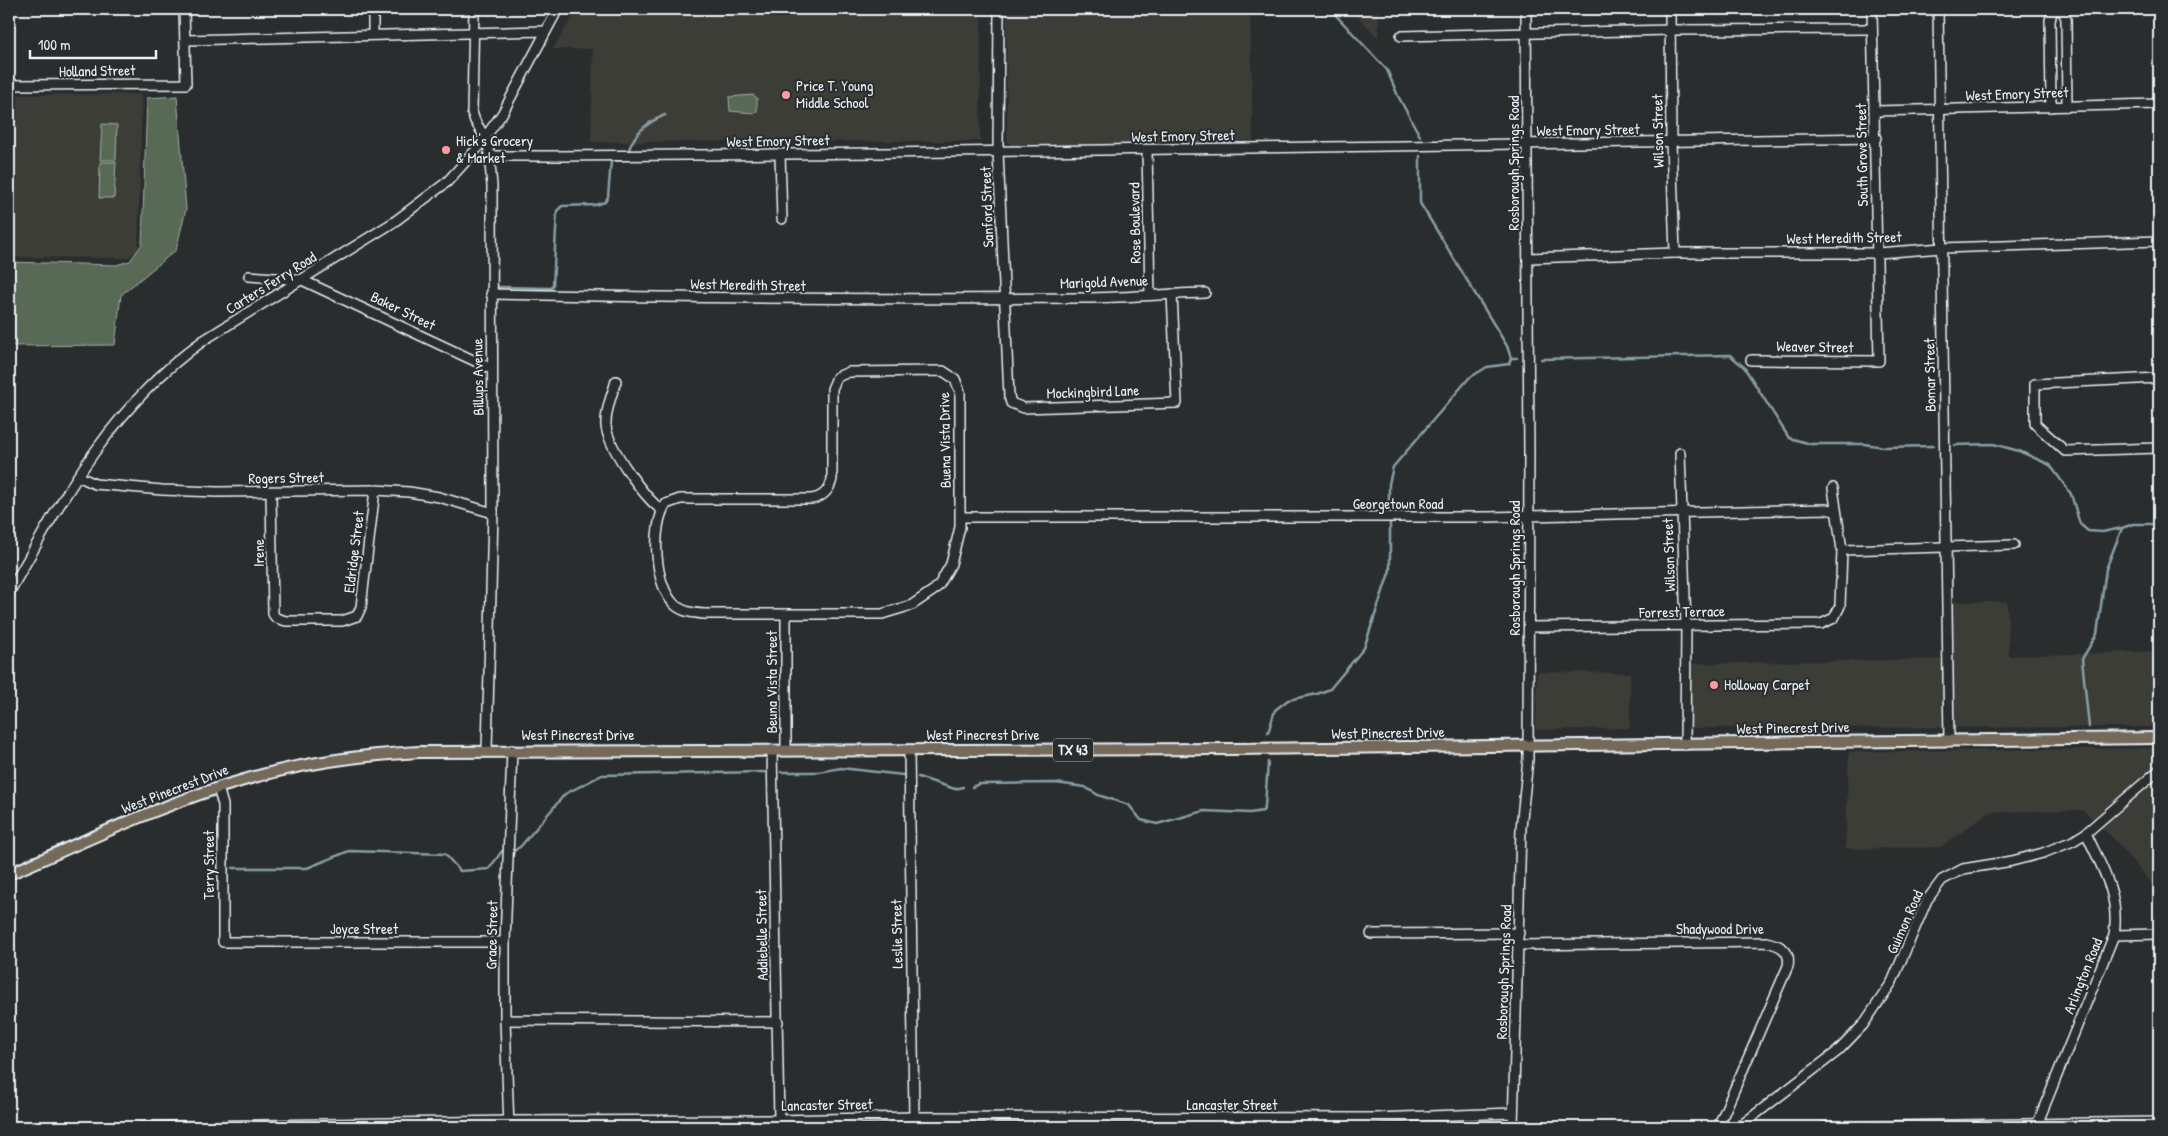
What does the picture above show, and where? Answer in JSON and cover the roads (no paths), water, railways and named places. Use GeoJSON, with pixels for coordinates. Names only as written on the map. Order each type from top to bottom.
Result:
{"type":"FeatureCollection","features":[{"type":"Feature","properties":{"kind":"main road","name":"West Pinecrest Drive"},"geometry":{"type":"LineString","coordinates":[[9,874],[142,817],[218,788],[270,773],[355,757],[419,752],[487,750],[909,750],[1685,745],[2159,738]]}},
{"type":"Feature","properties":{"kind":"street"},"geometry":{"type":"LineString","coordinates":[[184,9],[186,40],[546,31]]}},
{"type":"Feature","properties":{"kind":"street"},"geometry":{"type":"LineString","coordinates":[[373,9],[373,35]]}},
{"type":"Feature","properties":{"kind":"street","name":"Billups Avenue"},"geometry":{"type":"LineString","coordinates":[[474,9],[472,112],[475,121],[486,137],[490,156],[493,513],[487,750]]}},
{"type":"Feature","properties":{"kind":"street","name":"Carters Ferry Road"},"geometry":{"type":"LineString","coordinates":[[9,593],[78,476],[120,417],[150,384],[177,360],[204,340],[394,222],[447,182],[486,137],[509,101],[558,9]]}},
{"type":"Feature","properties":{"kind":"street","name":"Sanford Street"},"geometry":{"type":"LineString","coordinates":[[999,9],[998,152],[1009,396],[1011,404]]}},
{"type":"Feature","properties":{"kind":"street","name":"Rosborough Springs Road"},"geometry":{"type":"LineString","coordinates":[[1513,1127],[1522,817],[1528,746],[1528,145],[1526,9]]}},
{"type":"Feature","properties":{"kind":"street","name":"Wilson Street"},"geometry":{"type":"LineString","coordinates":[[1670,9],[1675,253]]}},
{"type":"Feature","properties":{"kind":"street","name":"South Grove Street"},"geometry":{"type":"LineString","coordinates":[[1872,9],[1876,111],[1879,361]]}},
{"type":"Feature","properties":{"kind":"street","name":"Bomar Street"},"geometry":{"type":"LineString","coordinates":[[1938,9],[1949,741]]}},
{"type":"Feature","properties":{"kind":"street"},"geometry":{"type":"LineString","coordinates":[[2051,107],[2050,20],[2052,12],[2057,10],[2063,11],[2066,19],[2067,106]]}},
{"type":"Feature","properties":{"kind":"street"},"geometry":{"type":"LineString","coordinates":[[1401,36],[1671,30],[1872,29]]}},
{"type":"Feature","properties":{"kind":"street","name":"Holland Street"},"geometry":{"type":"LineString","coordinates":[[9,86],[186,84],[186,40]]}},
{"type":"Feature","properties":{"kind":"street","name":"West Emory Street"},"geometry":{"type":"LineString","coordinates":[[1876,111],[1940,111],[2159,104]]}},
{"type":"Feature","properties":{"kind":"street","name":"West Emory Street"},"geometry":{"type":"LineString","coordinates":[[490,156],[780,156],[1672,143],[1876,138]]}},
{"type":"Feature","properties":{"kind":"street","name":"Rose Boulevard"},"geometry":{"type":"LineString","coordinates":[[1147,150],[1150,295]]}},
{"type":"Feature","properties":{"kind":"street"},"geometry":{"type":"LineString","coordinates":[[780,156],[782,219]]}},
{"type":"Feature","properties":{"kind":"street","name":"West Meredith Street"},"geometry":{"type":"LineString","coordinates":[[1528,258],[1675,253],[1878,253],[1942,248],[2159,241]]}},
{"type":"Feature","properties":{"kind":"street"},"geometry":{"type":"LineString","coordinates":[[249,276],[302,280]]}},
{"type":"Feature","properties":{"kind":"street","name":"Baker Street"},"geometry":{"type":"LineString","coordinates":[[302,280],[492,369]]}},
{"type":"Feature","properties":{"kind":"street","name":"Marigold Avenue"},"geometry":{"type":"LineString","coordinates":[[1004,298],[1078,298],[1205,293]]}},
{"type":"Feature","properties":{"kind":"street","name":"West Meredith Street"},"geometry":{"type":"LineString","coordinates":[[491,294],[762,299],[1004,298]]}},
{"type":"Feature","properties":{"kind":"street","name":"Mockingbird Lane"},"geometry":{"type":"LineString","coordinates":[[1011,404],[1024,408],[1177,403],[1172,294]]}},
{"type":"Feature","properties":{"kind":"street","name":"Weaver Street"},"geometry":{"type":"LineString","coordinates":[[1751,360],[1879,361]]}},
{"type":"Feature","properties":{"kind":"street","name":"Buena Vista Drive"},"geometry":{"type":"LineString","coordinates":[[936,370],[943,371],[952,376],[957,383],[960,392],[960,518],[957,545],[939,585],[920,601],[904,608],[882,614],[698,614],[687,612],[673,603],[662,582],[656,542],[657,522],[662,510],[670,502],[680,499],[811,499],[820,497],[829,487],[832,479],[832,389],[837,378],[849,372],[936,370]]}},
{"type":"Feature","properties":{"kind":"street"},"geometry":{"type":"LineString","coordinates":[[2159,378],[2034,384],[2035,424],[2065,451],[2159,448]]}},
{"type":"Feature","properties":{"kind":"street"},"geometry":{"type":"LineString","coordinates":[[616,380],[606,421],[609,438],[646,496],[662,510]]}},
{"type":"Feature","properties":{"kind":"street","name":"Wilson Street"},"geometry":{"type":"LineString","coordinates":[[1680,453],[1686,626],[1685,745]]}},
{"type":"Feature","properties":{"kind":"street","name":"Rogers Street"},"geometry":{"type":"LineString","coordinates":[[78,476],[95,484],[144,489],[216,492],[375,490],[409,492],[439,497],[493,513]]}},
{"type":"Feature","properties":{"kind":"street"},"geometry":{"type":"LineString","coordinates":[[1833,488],[1842,550],[2014,545]]}},
{"type":"Feature","properties":{"kind":"street","name":"Eldridge Street"},"geometry":{"type":"LineString","coordinates":[[273,614],[276,618],[286,621],[342,622],[357,616],[361,607],[375,490]]}},
{"type":"Feature","properties":{"kind":"street","name":"Irene"},"geometry":{"type":"LineString","coordinates":[[272,492],[273,614]]}},
{"type":"Feature","properties":{"kind":"street","name":"Georgetown Road"},"geometry":{"type":"LineString","coordinates":[[960,518],[1529,517],[1826,509],[1835,511]]}},
{"type":"Feature","properties":{"kind":"street","name":"Forrest Terrace"},"geometry":{"type":"LineString","coordinates":[[1529,627],[1820,624],[1834,618],[1840,606],[1842,550]]}},
{"type":"Feature","properties":{"kind":"street","name":"Beuna Vista Street"},"geometry":{"type":"LineString","coordinates":[[786,614],[786,750]]}},
{"type":"Feature","properties":{"kind":"street","name":"Grace Street"},"geometry":{"type":"LineString","coordinates":[[509,1124],[505,1020],[505,942],[512,750]]}},
{"type":"Feature","properties":{"kind":"street","name":"Addiebelle Street"},"geometry":{"type":"LineString","coordinates":[[772,750],[779,1120]]}},
{"type":"Feature","properties":{"kind":"street","name":"Leslie Street"},"geometry":{"type":"LineString","coordinates":[[909,750],[914,1117]]}},
{"type":"Feature","properties":{"kind":"street","name":"Guimon Road"},"geometry":{"type":"LineString","coordinates":[[1739,1127],[1838,1051],[1857,1033],[1892,982],[1927,900],[1942,880],[1963,869],[2012,861],[2043,853],[2073,841],[2086,833],[2159,770]]}},
{"type":"Feature","properties":{"kind":"street","name":"Terry Street"},"geometry":{"type":"LineString","coordinates":[[218,788],[223,805],[223,942]]}},
{"type":"Feature","properties":{"kind":"street","name":"Arlington Road"},"geometry":{"type":"LineString","coordinates":[[2036,1126],[2114,935],[2116,911],[2111,888],[2086,833]]}},
{"type":"Feature","properties":{"kind":"street"},"geometry":{"type":"LineString","coordinates":[[1371,934],[1519,933]]}},
{"type":"Feature","properties":{"kind":"street"},"geometry":{"type":"LineString","coordinates":[[2114,935],[2159,934]]}},
{"type":"Feature","properties":{"kind":"street","name":"Joyce Street"},"geometry":{"type":"LineString","coordinates":[[223,942],[505,942]]}},
{"type":"Feature","properties":{"kind":"street","name":"Shadywood Drive"},"geometry":{"type":"LineString","coordinates":[[1519,945],[1766,942],[1781,946],[1786,950],[1789,961],[1788,966],[1718,1127]]}},
{"type":"Feature","properties":{"kind":"street"},"geometry":{"type":"LineString","coordinates":[[505,1020],[778,1022]]}},
{"type":"Feature","properties":{"kind":"street","name":"Lancaster Street"},"geometry":{"type":"LineString","coordinates":[[141,1127],[626,1124],[914,1117],[1251,1123],[1513,1113]]}},
{"type":"Feature","properties":{"kind":"street"},"geometry":{"type":"LineString","coordinates":[[1824,1127],[2036,1126],[2159,1122]]}},
{"type":"Feature","properties":{"kind":"waterway"},"geometry":{"type":"LineString","coordinates":[[1330,9],[1387,70],[1398,96],[1420,136]]}},
{"type":"Feature","properties":{"kind":"waterway"},"geometry":{"type":"LineString","coordinates":[[629,149],[635,137],[643,128],[665,115]]}},
{"type":"Feature","properties":{"kind":"waterway"},"geometry":{"type":"LineString","coordinates":[[1420,156],[1420,203],[1507,346],[1511,358],[1517,358]]}},
{"type":"Feature","properties":{"kind":"waterway"},"geometry":{"type":"LineString","coordinates":[[498,287],[551,288],[553,286],[557,211],[562,206],[595,205],[605,202],[608,197],[611,161],[629,160]]}},
{"type":"Feature","properties":{"kind":"waterway"},"geometry":{"type":"LineString","coordinates":[[1541,359],[1730,355],[1744,367],[1789,438],[1811,444],[1864,444],[1884,447],[1934,446]]}},
{"type":"Feature","properties":{"kind":"waterway"},"geometry":{"type":"LineString","coordinates":[[1389,511],[1389,484],[1393,467],[1469,378],[1487,367],[1509,364],[1511,358]]}},
{"type":"Feature","properties":{"kind":"waterway"},"geometry":{"type":"LineString","coordinates":[[1955,445],[1993,444],[2019,451],[2050,465],[2071,494],[2080,524],[2088,531],[2102,532],[2122,528]]}},
{"type":"Feature","properties":{"kind":"waterway"},"geometry":{"type":"LineString","coordinates":[[1268,733],[1275,710],[1288,700],[1317,694],[1330,689],[1364,648],[1390,570],[1390,523]]}},
{"type":"Feature","properties":{"kind":"waterway"},"geometry":{"type":"LineString","coordinates":[[2089,727],[2082,659],[2097,634],[2106,569],[2122,528],[2133,524],[2159,524]]}},
{"type":"Feature","properties":{"kind":"waterway"},"geometry":{"type":"LineString","coordinates":[[972,787],[979,784],[1056,783],[1085,787],[1098,795],[1129,805],[1141,820],[1157,824],[1204,811],[1250,813],[1263,811],[1268,762]]}},
{"type":"Feature","properties":{"kind":"waterway"},"geometry":{"type":"LineString","coordinates":[[781,772],[819,772],[841,768],[903,775]]}},
{"type":"Feature","properties":{"kind":"waterway"},"geometry":{"type":"LineString","coordinates":[[514,851],[521,846],[565,794],[602,775],[765,772]]}},
{"type":"Feature","properties":{"kind":"waterway"},"geometry":{"type":"LineString","coordinates":[[918,777],[955,789],[963,787]]}},
{"type":"Feature","properties":{"kind":"waterway"},"geometry":{"type":"LineString","coordinates":[[233,868],[307,868],[349,851],[445,854],[460,871],[489,869],[502,851]]}},
{"type":"Feature","properties":{"kind":"place","name":"Price T. Young Middle School"},"geometry":{"type":"Point","coordinates":[786,95]}},
{"type":"Feature","properties":{"kind":"place","name":"Hick's Grocery & Market"},"geometry":{"type":"Point","coordinates":[446,150]}},
{"type":"Feature","properties":{"kind":"place","name":"Holloway Carpet"},"geometry":{"type":"Point","coordinates":[1714,685]}}]}
